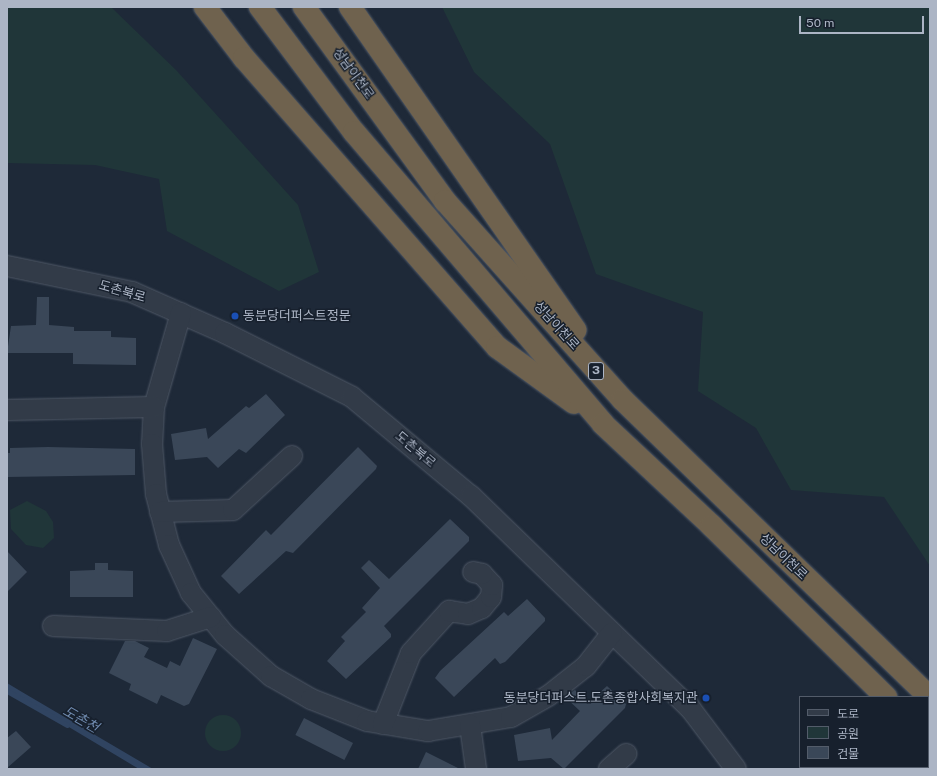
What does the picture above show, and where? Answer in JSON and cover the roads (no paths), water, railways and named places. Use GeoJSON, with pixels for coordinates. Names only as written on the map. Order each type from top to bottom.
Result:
{"type":"FeatureCollection","features":[{"type":"Feature","properties":{"kind":"highway"},"geometry":{"type":"LineString","coordinates":[[205,7],[244,58],[497,347],[603,424]]}},
{"type":"Feature","properties":{"kind":"highway","name":"성남이천로"},"geometry":{"type":"LineString","coordinates":[[260,7],[354,132],[603,424],[712,526],[885,696]]}},
{"type":"Feature","properties":{"kind":"highway","name":"성남이천로"},"geometry":{"type":"LineString","coordinates":[[304,7],[444,201],[623,400],[929,696]]}},
{"type":"Feature","properties":{"kind":"highway"},"geometry":{"type":"LineString","coordinates":[[350,7],[488,202],[623,400]]}},
{"type":"Feature","properties":{"kind":"street","name":"도촌북로"},"geometry":{"type":"LineString","coordinates":[[7,266],[132,292],[180,313],[352,397],[471,496],[690,708],[736,769]]}},
{"type":"Feature","properties":{"kind":"street"},"geometry":{"type":"LineString","coordinates":[[180,313],[154,407],[152,444],[160,512],[169,545],[191,593],[225,635],[271,676],[311,699],[366,721],[428,732],[511,717],[548,696],[586,666],[612,633]]}},
{"type":"Feature","properties":{"kind":"street"},"geometry":{"type":"LineString","coordinates":[[9,414],[154,407]]}},
{"type":"Feature","properties":{"kind":"street"},"geometry":{"type":"LineString","coordinates":[[160,512],[233,510],[292,456]]}},
{"type":"Feature","properties":{"kind":"street"},"geometry":{"type":"LineString","coordinates":[[382,724],[410,654],[449,611],[468,614],[482,608],[491,598],[492,585],[482,574],[473,572]]}},
{"type":"Feature","properties":{"kind":"street"},"geometry":{"type":"LineString","coordinates":[[53,626],[167,631],[211,617]]}},
{"type":"Feature","properties":{"kind":"street"},"geometry":{"type":"LineString","coordinates":[[470,725],[476,769]]}},
{"type":"Feature","properties":{"kind":"street"},"geometry":{"type":"LineString","coordinates":[[609,769],[626,754]]}},
{"type":"Feature","properties":{"kind":"water"},"geometry":{"type":"Polygon","coordinates":[[[7,683],[153,769],[139,769],[7,690],[7,683]]]}},
{"type":"Feature","properties":{"kind":"waterway","name":"도촌천"},"geometry":{"type":"LineString","coordinates":[[7,691],[67,725]]}},
{"type":"Feature","properties":{"kind":"place","name":"동분당더퍼스트정문"},"geometry":{"type":"Point","coordinates":[235,316]}},
{"type":"Feature","properties":{"kind":"place","name":"동분당더퍼스트.도촌종합사회복지관"},"geometry":{"type":"Point","coordinates":[706,698]}}]}
